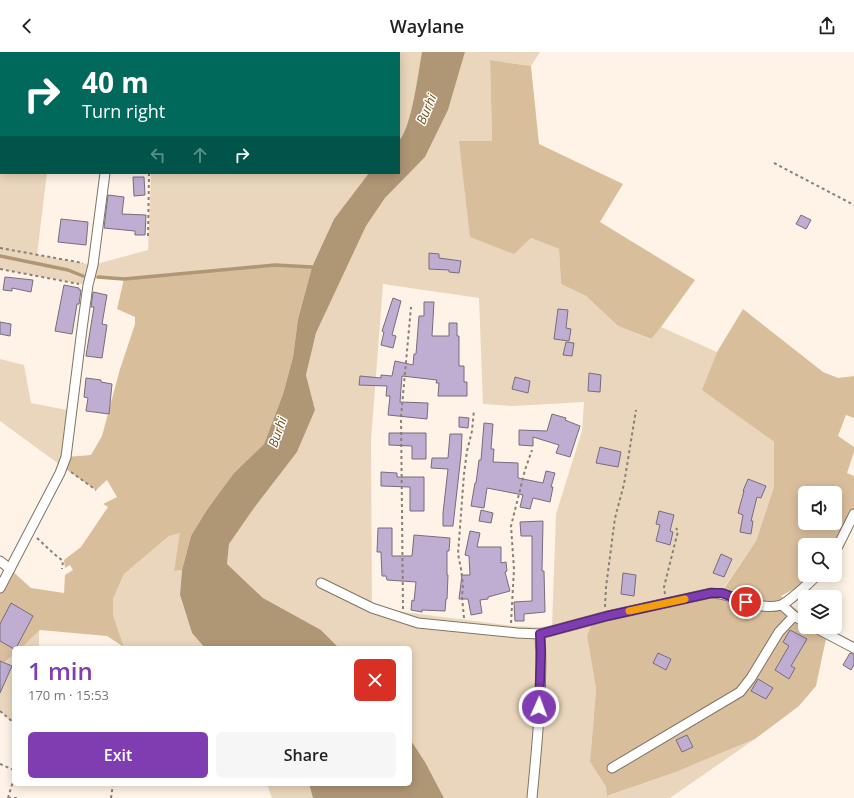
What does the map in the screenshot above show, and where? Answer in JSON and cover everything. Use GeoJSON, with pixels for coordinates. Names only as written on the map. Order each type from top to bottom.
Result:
{"type":"FeatureCollection","features":[{"type":"Feature","properties":{"kind":"street"},"geometry":{"type":"LineString","coordinates":[[0,588],[63,467],[66,457],[88,285],[93,265],[105,174]]}},
{"type":"Feature","properties":{"kind":"street"},"geometry":{"type":"LineString","coordinates":[[842,538],[854,514]]}},
{"type":"Feature","properties":{"kind":"street"},"geometry":{"type":"LineString","coordinates":[[0,561],[10,569]]}},
{"type":"Feature","properties":{"kind":"street"},"geometry":{"type":"LineString","coordinates":[[321,583],[372,608],[418,623],[540,634],[607,616],[711,593],[722,593],[746,602],[767,607],[782,605],[810,582]]}},
{"type":"Feature","properties":{"kind":"street"},"geometry":{"type":"LineString","coordinates":[[782,605],[798,618]]}},
{"type":"Feature","properties":{"kind":"street"},"geometry":{"type":"LineString","coordinates":[[612,768],[740,692],[751,678],[779,632],[794,616]]}},
{"type":"Feature","properties":{"kind":"street"},"geometry":{"type":"LineString","coordinates":[[532,798],[538,734],[541,652],[540,634]]}},
{"type":"Feature","properties":{"kind":"street"},"geometry":{"type":"LineString","coordinates":[[827,634],[854,648]]}},
{"type":"Feature","properties":{"kind":"path"},"geometry":{"type":"LineString","coordinates":[[774,163],[854,206]]}},
{"type":"Feature","properties":{"kind":"path"},"geometry":{"type":"LineString","coordinates":[[148,236],[149,174]]}},
{"type":"Feature","properties":{"kind":"path"},"geometry":{"type":"LineString","coordinates":[[0,248],[93,265]]}},
{"type":"Feature","properties":{"kind":"path"},"geometry":{"type":"LineString","coordinates":[[0,269],[88,285]]}},
{"type":"Feature","properties":{"kind":"path"},"geometry":{"type":"LineString","coordinates":[[403,618],[401,417],[411,307]]}},
{"type":"Feature","properties":{"kind":"path"},"geometry":{"type":"LineString","coordinates":[[464,628],[461,569],[458,554],[464,474],[467,451],[472,431],[474,410]]}},
{"type":"Feature","properties":{"kind":"path"},"geometry":{"type":"LineString","coordinates":[[607,616],[605,604],[611,546],[624,484],[636,410]]}},
{"type":"Feature","properties":{"kind":"path"},"geometry":{"type":"LineString","coordinates":[[510,632],[514,569],[512,526],[525,470],[532,450]]}},
{"type":"Feature","properties":{"kind":"path"},"geometry":{"type":"LineString","coordinates":[[63,467],[96,490]]}},
{"type":"Feature","properties":{"kind":"path"},"geometry":{"type":"LineString","coordinates":[[665,603],[664,587],[678,530],[676,528]]}},
{"type":"Feature","properties":{"kind":"path"},"geometry":{"type":"LineString","coordinates":[[28,535],[38,539],[63,561],[62,569]]}},
{"type":"Feature","properties":{"kind":"path"},"geometry":{"type":"LineString","coordinates":[[0,711],[12,721]]}},
{"type":"Feature","properties":{"kind":"path"},"geometry":{"type":"LineString","coordinates":[[0,764],[12,769]]}},
{"type":"Feature","properties":{"kind":"path"},"geometry":{"type":"LineString","coordinates":[[12,785],[8,798],[17,798]]}},
{"type":"Feature","properties":{"kind":"path"},"geometry":{"type":"LineString","coordinates":[[111,798],[113,786]]}},
{"type":"Feature","properties":{"kind":"shaded area"},"geometry":{"type":"Polygon","coordinates":[[[400,52],[422,52],[411,112],[404,134],[400,140],[400,52]]]}},
{"type":"Feature","properties":{"kind":"shaded area"},"geometry":{"type":"Polygon","coordinates":[[[465,52],[540,52],[531,66],[490,60],[492,141],[460,141],[531,238],[559,249],[561,284],[586,296],[618,326],[650,339],[661,327],[717,352],[703,390],[774,442],[774,487],[756,541],[723,589],[711,589],[677,595],[604,613],[587,636],[596,689],[590,762],[606,787],[608,796],[676,772],[755,739],[670,798],[444,798],[425,762],[412,742],[412,646],[337,646],[321,630],[263,598],[227,564],[229,544],[254,508],[297,452],[315,410],[306,375],[316,333],[366,226],[385,198],[425,157],[448,110],[465,52]],[[383,284],[371,440],[372,608],[514,626],[552,626],[556,514],[582,431],[584,402],[513,406],[483,404],[479,298],[383,284]]]}},
{"type":"Feature","properties":{"kind":"shaded area"},"geometry":{"type":"Polygon","coordinates":[[[490,60],[531,66],[539,144],[623,184],[600,222],[695,280],[651,339],[618,326],[586,296],[561,284],[559,249],[531,238],[514,254],[470,237],[459,141],[492,141],[490,60]]]}},
{"type":"Feature","properties":{"kind":"shaded area"},"geometry":{"type":"Polygon","coordinates":[[[0,174],[47,174],[37,255],[93,265],[148,250],[151,174],[368,174],[334,219],[312,267],[275,265],[124,279],[99,277],[88,285],[0,269],[0,174]]]}},
{"type":"Feature","properties":{"kind":"shaded area"},"geometry":{"type":"Polygon","coordinates":[[[275,265],[312,267],[298,319],[293,357],[283,394],[264,444],[234,473],[191,536],[182,570],[174,571],[180,533],[169,536],[124,574],[113,599],[113,615],[124,646],[107,636],[40,630],[23,646],[12,646],[12,656],[0,666],[0,588],[10,569],[31,588],[64,593],[65,575],[73,570],[70,565],[65,568],[64,560],[81,547],[108,507],[103,504],[117,497],[107,480],[96,490],[63,467],[66,457],[91,455],[102,436],[120,369],[135,324],[135,317],[117,309],[124,279],[275,265]]]}},
{"type":"Feature","properties":{"kind":"shaded area"},"geometry":{"type":"Polygon","coordinates":[[[743,309],[823,372],[838,378],[854,376],[854,418],[846,415],[838,436],[854,447],[854,452],[847,473],[854,476],[854,510],[839,538],[798,538],[798,582],[807,582],[781,596],[798,611],[798,634],[827,634],[816,686],[799,706],[755,739],[676,772],[607,796],[606,787],[590,762],[596,689],[587,636],[595,615],[697,591],[711,589],[723,590],[756,541],[774,487],[774,442],[702,390],[717,352],[743,309]]]}},
{"type":"Feature","properties":{"kind":"shaded area"},"geometry":{"type":"Polygon","coordinates":[[[0,359],[24,365],[31,403],[72,411],[63,467],[0,421],[0,359]]]}},
{"type":"Feature","properties":{"kind":"shaded area"},"geometry":{"type":"Polygon","coordinates":[[[181,532],[174,571],[182,570],[180,596],[192,633],[203,646],[124,646],[113,615],[113,599],[124,574],[169,536],[181,532]]]}},
{"type":"Feature","properties":{"kind":"shaded area"},"geometry":{"type":"Polygon","coordinates":[[[39,630],[39,646],[23,646],[39,630]]]}},
{"type":"Feature","properties":{"kind":"shaded area"},"geometry":{"type":"Polygon","coordinates":[[[12,656],[12,721],[0,711],[0,666],[12,656]]]}},
{"type":"Feature","properties":{"kind":"shaded area"},"geometry":{"type":"Polygon","coordinates":[[[268,786],[310,786],[313,798],[272,798],[268,786]]]}},
{"type":"Feature","properties":{"kind":"water","name":"Burhi"},"geometry":{"type":"Polygon","coordinates":[[[422,52],[465,52],[448,110],[425,157],[385,198],[366,226],[316,333],[306,375],[315,410],[297,452],[254,508],[229,544],[227,564],[263,598],[321,630],[337,646],[203,646],[192,633],[180,595],[182,570],[191,536],[207,510],[234,473],[264,444],[283,394],[293,357],[298,319],[312,267],[334,219],[368,174],[400,174],[400,140],[408,124],[422,52]]]}},
{"type":"Feature","properties":{"kind":"water"},"geometry":{"type":"Polygon","coordinates":[[[412,742],[425,762],[444,798],[313,798],[310,786],[412,786],[412,742]]]}},
{"type":"Feature","properties":{"kind":"building"},"geometry":{"type":"Polygon","coordinates":[[[133,177],[144,177],[145,195],[134,196],[133,177]]]}},
{"type":"Feature","properties":{"kind":"building"},"geometry":{"type":"Polygon","coordinates":[[[108,195],[124,197],[122,214],[146,215],[145,235],[135,235],[135,231],[104,228],[108,195]]]}},
{"type":"Feature","properties":{"kind":"building"},"geometry":{"type":"Polygon","coordinates":[[[801,215],[811,220],[806,229],[796,224],[801,215]]]}},
{"type":"Feature","properties":{"kind":"building"},"geometry":{"type":"Polygon","coordinates":[[[61,219],[88,222],[86,245],[58,242],[61,219]]]}},
{"type":"Feature","properties":{"kind":"building"},"geometry":{"type":"Polygon","coordinates":[[[429,253],[439,254],[439,258],[461,261],[459,273],[449,272],[449,270],[429,269],[429,253]]]}},
{"type":"Feature","properties":{"kind":"building"},"geometry":{"type":"Polygon","coordinates":[[[5,277],[33,280],[31,292],[12,288],[12,291],[3,290],[5,277]]]}},
{"type":"Feature","properties":{"kind":"building"},"geometry":{"type":"Polygon","coordinates":[[[64,285],[79,288],[79,290],[81,290],[72,334],[55,331],[64,285]]]}},
{"type":"Feature","properties":{"kind":"building"},"geometry":{"type":"Polygon","coordinates":[[[93,292],[107,295],[102,324],[107,325],[102,358],[86,356],[94,307],[91,307],[93,292]]]}},
{"type":"Feature","properties":{"kind":"building"},"geometry":{"type":"Polygon","coordinates":[[[393,298],[401,301],[392,335],[396,336],[393,348],[381,345],[384,332],[382,331],[393,298]]]}},
{"type":"Feature","properties":{"kind":"building"},"geometry":{"type":"Polygon","coordinates":[[[424,302],[434,302],[432,336],[449,336],[449,323],[457,323],[457,336],[459,336],[459,366],[464,366],[464,382],[467,382],[467,396],[438,396],[439,383],[436,383],[437,380],[402,376],[400,402],[428,403],[427,419],[388,415],[390,396],[386,396],[387,386],[359,385],[360,376],[381,378],[381,375],[392,376],[395,361],[413,365],[414,354],[416,354],[419,316],[424,316],[424,302]]]}},
{"type":"Feature","properties":{"kind":"building"},"geometry":{"type":"Polygon","coordinates":[[[558,309],[568,310],[566,328],[571,329],[569,341],[554,339],[558,309]]]}},
{"type":"Feature","properties":{"kind":"building"},"geometry":{"type":"Polygon","coordinates":[[[0,322],[11,324],[10,336],[0,334],[0,322]]]}},
{"type":"Feature","properties":{"kind":"building"},"geometry":{"type":"Polygon","coordinates":[[[566,342],[574,343],[572,356],[563,355],[566,342]]]}},
{"type":"Feature","properties":{"kind":"building"},"geometry":{"type":"Polygon","coordinates":[[[589,373],[601,375],[600,392],[588,391],[589,373]]]}},
{"type":"Feature","properties":{"kind":"building"},"geometry":{"type":"Polygon","coordinates":[[[515,377],[530,381],[528,393],[512,389],[515,377]]]}},
{"type":"Feature","properties":{"kind":"building"},"geometry":{"type":"Polygon","coordinates":[[[86,378],[101,380],[101,382],[112,384],[109,414],[86,411],[88,398],[84,397],[86,378]]]}},
{"type":"Feature","properties":{"kind":"building"},"geometry":{"type":"Polygon","coordinates":[[[552,414],[566,418],[565,420],[580,426],[570,457],[556,453],[559,445],[533,437],[533,446],[519,445],[519,430],[547,431],[552,414]]]}},
{"type":"Feature","properties":{"kind":"building"},"geometry":{"type":"Polygon","coordinates":[[[459,417],[469,418],[468,428],[459,427],[459,417]]]}},
{"type":"Feature","properties":{"kind":"building"},"geometry":{"type":"Polygon","coordinates":[[[484,423],[493,424],[491,449],[494,449],[493,462],[518,463],[518,478],[543,483],[546,471],[555,473],[551,487],[553,487],[550,502],[533,498],[530,509],[520,507],[523,495],[487,488],[484,508],[471,506],[479,460],[481,460],[484,423]]]}},
{"type":"Feature","properties":{"kind":"building"},"geometry":{"type":"Polygon","coordinates":[[[389,433],[426,433],[426,459],[412,459],[412,446],[389,445],[389,433]]]}},
{"type":"Feature","properties":{"kind":"building"},"geometry":{"type":"Polygon","coordinates":[[[450,434],[462,434],[461,455],[453,526],[443,526],[448,469],[431,468],[432,458],[448,458],[450,434]]]}},
{"type":"Feature","properties":{"kind":"building"},"geometry":{"type":"Polygon","coordinates":[[[600,447],[621,452],[618,467],[596,463],[600,447]]]}},
{"type":"Feature","properties":{"kind":"building"},"geometry":{"type":"Polygon","coordinates":[[[381,472],[397,473],[397,477],[424,477],[424,511],[410,511],[410,487],[381,486],[381,472]]]}},
{"type":"Feature","properties":{"kind":"building"},"geometry":{"type":"Polygon","coordinates":[[[748,479],[766,486],[761,498],[757,497],[751,521],[753,521],[751,534],[740,532],[743,515],[738,513],[743,491],[748,479]]]}},
{"type":"Feature","properties":{"kind":"building"},"geometry":{"type":"Polygon","coordinates":[[[481,510],[493,513],[491,523],[479,521],[481,510]]]}},
{"type":"Feature","properties":{"kind":"building"},"geometry":{"type":"Polygon","coordinates":[[[659,511],[674,515],[670,531],[673,532],[670,545],[656,541],[660,525],[656,524],[659,511]]]}},
{"type":"Feature","properties":{"kind":"building"},"geometry":{"type":"Polygon","coordinates":[[[543,521],[542,571],[544,571],[545,612],[524,614],[524,621],[515,621],[514,602],[532,601],[532,536],[521,536],[520,522],[543,521]]]}},
{"type":"Feature","properties":{"kind":"building"},"geometry":{"type":"Polygon","coordinates":[[[378,528],[392,528],[392,556],[412,556],[414,535],[450,538],[449,551],[447,551],[448,575],[445,611],[422,610],[422,612],[411,610],[412,600],[414,601],[416,582],[387,580],[386,576],[382,576],[381,552],[377,552],[378,528]]]}},
{"type":"Feature","properties":{"kind":"building"},"geometry":{"type":"Polygon","coordinates":[[[470,531],[480,533],[477,547],[501,547],[501,563],[506,562],[507,571],[505,572],[510,591],[488,597],[488,599],[480,600],[482,613],[471,615],[468,599],[459,599],[462,575],[470,575],[469,556],[465,555],[470,531]]]}},
{"type":"Feature","properties":{"kind":"building"},"geometry":{"type":"Polygon","coordinates":[[[721,554],[732,559],[724,577],[713,573],[721,554]]]}},
{"type":"Feature","properties":{"kind":"building"},"geometry":{"type":"Polygon","coordinates":[[[623,573],[636,575],[634,596],[621,594],[623,573]]]}},
{"type":"Feature","properties":{"kind":"building"},"geometry":{"type":"Polygon","coordinates":[[[11,603],[33,616],[17,646],[12,646],[12,648],[0,641],[0,624],[11,603]]]}},
{"type":"Feature","properties":{"kind":"building"},"geometry":{"type":"Polygon","coordinates":[[[790,630],[807,639],[791,666],[795,668],[789,679],[775,670],[789,646],[783,642],[790,630]]]}},
{"type":"Feature","properties":{"kind":"building"},"geometry":{"type":"Polygon","coordinates":[[[658,653],[671,659],[666,670],[653,663],[658,653]]]}},
{"type":"Feature","properties":{"kind":"building"},"geometry":{"type":"Polygon","coordinates":[[[850,653],[854,654],[854,665],[851,670],[843,665],[850,653]]]}},
{"type":"Feature","properties":{"kind":"building"},"geometry":{"type":"Polygon","coordinates":[[[0,661],[12,666],[0,693],[0,661]]]}},
{"type":"Feature","properties":{"kind":"building"},"geometry":{"type":"Polygon","coordinates":[[[758,679],[773,688],[766,699],[751,691],[758,679]]]}},
{"type":"Feature","properties":{"kind":"building"},"geometry":{"type":"Polygon","coordinates":[[[687,735],[693,747],[682,752],[676,740],[687,735]]]}},
{"type":"Feature","properties":{"kind":"waterway"},"geometry":{"type":"LineString","coordinates":[[0,256],[68,270],[83,276]]}},
{"type":"Feature","properties":{"kind":"waterway"},"geometry":{"type":"LineString","coordinates":[[98,277],[124,279],[275,265],[312,267],[316,269]]}},
{"type":"Feature","properties":{"kind":"slow traffic"},"geometry":{"type":"LineString","coordinates":[[629,611],[685,599]]}},
{"type":"Feature","properties":{"kind":"route"},"geometry":{"type":"LineString","coordinates":[[539,707],[541,652],[540,634],[607,616],[711,593],[722,593],[746,602]]}}]}
